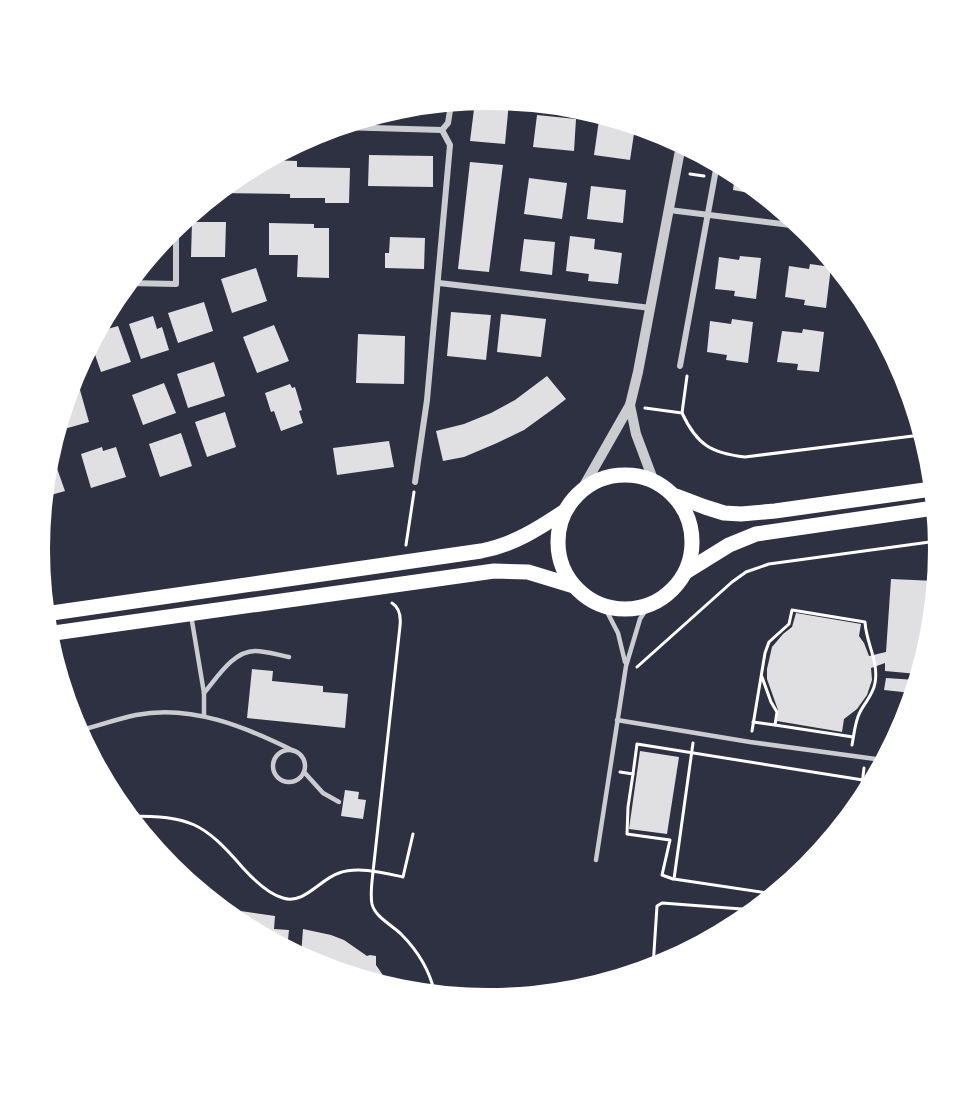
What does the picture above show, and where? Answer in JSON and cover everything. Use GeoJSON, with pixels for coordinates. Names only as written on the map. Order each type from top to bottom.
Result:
{"type":"FeatureCollection","features":[{"type":"Feature","properties":{"kind":"main road"},"geometry":{"type":"LineString","coordinates":[[54,613],[490,550],[526,536],[565,511],[581,491],[598,481],[616,476],[636,476],[654,482],[672,494],[705,507],[724,513],[741,514],[924,490]]}},
{"type":"Feature","properties":{"kind":"main road"},"geometry":{"type":"LineString","coordinates":[[672,494],[682,506],[692,529],[692,554],[687,571]]}},
{"type":"Feature","properties":{"kind":"main road"},"geometry":{"type":"LineString","coordinates":[[565,511],[558,537],[558,550],[563,569],[573,586],[582,595],[604,606],[627,610],[649,605],[668,595],[687,571],[724,548],[756,534],[926,509]]}},
{"type":"Feature","properties":{"kind":"main road"},"geometry":{"type":"LineString","coordinates":[[58,632],[494,571],[519,570],[536,573],[573,586]]}},
{"type":"Feature","properties":{"kind":"street"},"geometry":{"type":"LineString","coordinates":[[442,130],[448,123],[450,112]]}},
{"type":"Feature","properties":{"kind":"street"},"geometry":{"type":"LineString","coordinates":[[366,128],[442,130]]}},
{"type":"Feature","properties":{"kind":"street"},"geometry":{"type":"LineString","coordinates":[[415,482],[427,400],[450,145],[442,130]]}},
{"type":"Feature","properties":{"kind":"street"},"geometry":{"type":"LineString","coordinates":[[581,491],[630,405],[651,308],[679,154]]}},
{"type":"Feature","properties":{"kind":"street"},"geometry":{"type":"LineString","coordinates":[[680,366],[715,173]]}},
{"type":"Feature","properties":{"kind":"street"},"geometry":{"type":"LineString","coordinates":[[669,210],[782,223]]}},
{"type":"Feature","properties":{"kind":"street"},"geometry":{"type":"LineString","coordinates":[[139,283],[176,284],[176,241]]}},
{"type":"Feature","properties":{"kind":"street"},"geometry":{"type":"LineString","coordinates":[[439,283],[651,308]]}},
{"type":"Feature","properties":{"kind":"street"},"geometry":{"type":"LineString","coordinates":[[630,405],[640,447],[654,482]]}},
{"type":"Feature","properties":{"kind":"lane"},"geometry":{"type":"LineString","coordinates":[[596,860],[626,666],[640,619],[649,605]]}},
{"type":"Feature","properties":{"kind":"lane"},"geometry":{"type":"LineString","coordinates":[[604,606],[618,633],[626,666]]}},
{"type":"Feature","properties":{"kind":"lane"},"geometry":{"type":"LineString","coordinates":[[190,613],[204,693],[204,716]]}},
{"type":"Feature","properties":{"kind":"lane"},"geometry":{"type":"LineString","coordinates":[[204,693],[232,661],[243,654],[255,651],[289,657]]}},
{"type":"Feature","properties":{"kind":"lane"},"geometry":{"type":"LineString","coordinates":[[88,728],[145,714],[204,716],[231,722],[294,751],[303,758],[304,772],[295,781],[288,782],[279,778],[275,773],[273,765],[279,753],[276,743]]}},
{"type":"Feature","properties":{"kind":"lane"},"geometry":{"type":"LineString","coordinates":[[617,720],[750,742],[874,759]]}},
{"type":"Feature","properties":{"kind":"lane"},"geometry":{"type":"LineString","coordinates":[[279,753],[294,751]]}},
{"type":"Feature","properties":{"kind":"lane"},"geometry":{"type":"LineString","coordinates":[[304,772],[323,793],[339,802]]}},
{"type":"Feature","properties":{"kind":"path"},"geometry":{"type":"LineString","coordinates":[[688,173],[708,177]]}},
{"type":"Feature","properties":{"kind":"path"},"geometry":{"type":"LineString","coordinates":[[680,366],[688,367],[682,413],[694,435],[703,444],[717,452],[745,458],[913,436]]}},
{"type":"Feature","properties":{"kind":"path"},"geometry":{"type":"LineString","coordinates":[[630,405],[682,413]]}},
{"type":"Feature","properties":{"kind":"path"},"geometry":{"type":"LineString","coordinates":[[406,548],[415,482]]}},
{"type":"Feature","properties":{"kind":"path"},"geometry":{"type":"LineString","coordinates":[[624,678],[725,588],[754,568],[928,542]]}},
{"type":"Feature","properties":{"kind":"path"},"geometry":{"type":"LineString","coordinates":[[397,607],[400,626],[371,897],[375,910],[412,946],[430,975],[433,985]]}},
{"type":"Feature","properties":{"kind":"path"},"geometry":{"type":"LineString","coordinates":[[750,742],[769,642],[789,624],[792,610],[865,622],[865,633],[875,663],[875,683],[869,699],[859,713],[851,755]]}},
{"type":"Feature","properties":{"kind":"path"},"geometry":{"type":"LineString","coordinates":[[761,676],[777,712],[775,724]]}},
{"type":"Feature","properties":{"kind":"path"},"geometry":{"type":"LineString","coordinates":[[753,722],[853,737]]}},
{"type":"Feature","properties":{"kind":"path"},"geometry":{"type":"LineString","coordinates":[[674,879],[695,732]]}},
{"type":"Feature","properties":{"kind":"path"},"geometry":{"type":"LineString","coordinates":[[763,892],[674,879],[662,875],[670,840],[627,834],[628,807],[638,744],[862,780]]}},
{"type":"Feature","properties":{"kind":"path"},"geometry":{"type":"LineString","coordinates":[[863,778],[866,758]]}},
{"type":"Feature","properties":{"kind":"path"},"geometry":{"type":"LineString","coordinates":[[610,770],[633,774]]}},
{"type":"Feature","properties":{"kind":"path"},"geometry":{"type":"LineString","coordinates":[[140,816],[164,817],[196,824],[218,840],[257,880],[283,898],[292,900],[300,898],[324,880],[341,872],[373,872],[403,877],[413,834]]}},
{"type":"Feature","properties":{"kind":"path"},"geometry":{"type":"LineString","coordinates":[[654,956],[657,906],[662,903],[742,908]]}},
{"type":"Feature","properties":{"kind":"building"},"geometry":{"type":"Polygon","coordinates":[[[474,111],[508,111],[505,144],[470,141],[474,111]]]}},
{"type":"Feature","properties":{"kind":"building"},"geometry":{"type":"Polygon","coordinates":[[[537,115],[576,119],[574,151],[533,147],[537,115]]]}},
{"type":"Feature","properties":{"kind":"building"},"geometry":{"type":"Polygon","coordinates":[[[598,124],[634,135],[630,160],[594,155],[598,124]]]}},
{"type":"Feature","properties":{"kind":"building"},"geometry":{"type":"Polygon","coordinates":[[[369,155],[433,156],[433,187],[368,186],[369,155]]]}},
{"type":"Feature","properties":{"kind":"building"},"geometry":{"type":"Polygon","coordinates":[[[285,161],[297,161],[297,167],[350,168],[349,203],[325,203],[325,198],[290,198],[290,194],[232,193],[285,161]]]}},
{"type":"Feature","properties":{"kind":"building"},"geometry":{"type":"Polygon","coordinates":[[[470,162],[503,165],[489,272],[458,269],[470,162]]]}},
{"type":"Feature","properties":{"kind":"building"},"geometry":{"type":"Polygon","coordinates":[[[529,178],[567,183],[562,219],[524,214],[529,178]]]}},
{"type":"Feature","properties":{"kind":"building"},"geometry":{"type":"Polygon","coordinates":[[[734,185],[743,192],[733,190],[734,185]]]}},
{"type":"Feature","properties":{"kind":"building"},"geometry":{"type":"Polygon","coordinates":[[[591,186],[626,190],[623,223],[587,219],[591,186]]]}},
{"type":"Feature","properties":{"kind":"building"},"geometry":{"type":"Polygon","coordinates":[[[196,222],[226,222],[225,257],[191,257],[192,226],[196,222]]]}},
{"type":"Feature","properties":{"kind":"building"},"geometry":{"type":"Polygon","coordinates":[[[269,223],[314,224],[314,228],[329,228],[329,278],[297,277],[298,255],[269,255],[269,223]]]}},
{"type":"Feature","properties":{"kind":"building"},"geometry":{"type":"Polygon","coordinates":[[[570,236],[595,239],[594,249],[622,253],[618,284],[588,281],[589,274],[566,271],[570,236]]]}},
{"type":"Feature","properties":{"kind":"building"},"geometry":{"type":"Polygon","coordinates":[[[390,237],[425,238],[424,269],[385,268],[385,253],[389,253],[390,237]]]}},
{"type":"Feature","properties":{"kind":"building"},"geometry":{"type":"Polygon","coordinates":[[[524,239],[555,242],[552,275],[520,271],[524,239]]]}},
{"type":"Feature","properties":{"kind":"building"},"geometry":{"type":"Polygon","coordinates":[[[740,256],[761,258],[756,299],[734,296],[735,291],[715,289],[719,257],[739,260],[740,256]]]}},
{"type":"Feature","properties":{"kind":"building"},"geometry":{"type":"Polygon","coordinates":[[[810,264],[824,266],[830,274],[826,308],[804,305],[805,300],[785,297],[789,266],[809,269],[810,264]]]}},
{"type":"Feature","properties":{"kind":"building"},"geometry":{"type":"Polygon","coordinates":[[[256,268],[267,301],[232,313],[221,279],[256,268]]]}},
{"type":"Feature","properties":{"kind":"building"},"geometry":{"type":"Polygon","coordinates":[[[204,302],[213,331],[178,343],[168,313],[204,302]]]}},
{"type":"Feature","properties":{"kind":"building"},"geometry":{"type":"Polygon","coordinates":[[[451,312],[491,315],[486,360],[447,356],[451,312]]]}},
{"type":"Feature","properties":{"kind":"building"},"geometry":{"type":"Polygon","coordinates":[[[501,314],[546,319],[541,357],[497,352],[501,314]]]}},
{"type":"Feature","properties":{"kind":"building"},"geometry":{"type":"Polygon","coordinates":[[[153,316],[157,329],[162,327],[169,350],[141,359],[129,324],[153,316]]]}},
{"type":"Feature","properties":{"kind":"building"},"geometry":{"type":"Polygon","coordinates":[[[732,319],[753,322],[748,363],[726,360],[727,355],[707,352],[710,321],[731,324],[732,319]]]}},
{"type":"Feature","properties":{"kind":"building"},"geometry":{"type":"Polygon","coordinates":[[[274,325],[289,361],[257,373],[243,337],[274,325]]]}},
{"type":"Feature","properties":{"kind":"building"},"geometry":{"type":"Polygon","coordinates":[[[118,326],[131,362],[101,372],[95,355],[109,329],[118,326]]]}},
{"type":"Feature","properties":{"kind":"building"},"geometry":{"type":"Polygon","coordinates":[[[803,329],[824,332],[819,372],[797,370],[798,364],[777,362],[782,331],[802,333],[803,329]]]}},
{"type":"Feature","properties":{"kind":"building"},"geometry":{"type":"Polygon","coordinates":[[[358,334],[405,336],[404,384],[356,383],[358,334]]]}},
{"type":"Feature","properties":{"kind":"building"},"geometry":{"type":"Polygon","coordinates":[[[214,362],[225,396],[188,408],[177,374],[214,362]]]}},
{"type":"Feature","properties":{"kind":"building"},"geometry":{"type":"Polygon","coordinates":[[[547,376],[566,399],[524,430],[464,457],[443,461],[436,431],[464,424],[491,413],[515,400],[547,376]]]}},
{"type":"Feature","properties":{"kind":"building"},"geometry":{"type":"Polygon","coordinates":[[[164,383],[176,413],[143,425],[132,395],[164,383]]]}},
{"type":"Feature","properties":{"kind":"building"},"geometry":{"type":"Polygon","coordinates":[[[290,384],[292,388],[295,387],[302,410],[299,411],[303,423],[281,431],[274,411],[271,412],[265,393],[290,384]]]}},
{"type":"Feature","properties":{"kind":"building"},"geometry":{"type":"Polygon","coordinates":[[[80,390],[89,422],[66,428],[73,408],[80,390]]]}},
{"type":"Feature","properties":{"kind":"building"},"geometry":{"type":"Polygon","coordinates":[[[225,412],[236,447],[207,457],[195,422],[225,412]]]}},
{"type":"Feature","properties":{"kind":"building"},"geometry":{"type":"Polygon","coordinates":[[[181,433],[192,466],[160,477],[149,444],[181,433]]]}},
{"type":"Feature","properties":{"kind":"building"},"geometry":{"type":"Polygon","coordinates":[[[389,441],[394,467],[337,475],[333,448],[389,441]]]}},
{"type":"Feature","properties":{"kind":"building"},"geometry":{"type":"Polygon","coordinates":[[[102,447],[103,451],[116,447],[126,477],[91,488],[81,454],[102,447]]]}},
{"type":"Feature","properties":{"kind":"building"},"geometry":{"type":"Polygon","coordinates":[[[57,469],[65,491],[53,495],[57,469]]]}},
{"type":"Feature","properties":{"kind":"building"},"geometry":{"type":"Polygon","coordinates":[[[891,579],[927,581],[919,635],[910,673],[885,671],[885,663],[871,668],[872,680],[867,695],[857,709],[844,719],[842,732],[777,721],[778,710],[767,679],[767,669],[772,647],[792,627],[796,613],[861,624],[859,636],[869,656],[886,652],[891,579]]]}},
{"type":"Feature","properties":{"kind":"building"},"geometry":{"type":"Polygon","coordinates":[[[252,669],[273,671],[272,681],[323,686],[323,692],[348,694],[345,728],[247,718],[252,669]]]}},
{"type":"Feature","properties":{"kind":"building"},"geometry":{"type":"Polygon","coordinates":[[[886,678],[908,679],[904,692],[884,690],[886,678]]]}},
{"type":"Feature","properties":{"kind":"building"},"geometry":{"type":"Polygon","coordinates":[[[640,751],[679,757],[667,834],[629,829],[640,751]]]}},
{"type":"Feature","properties":{"kind":"building"},"geometry":{"type":"Polygon","coordinates":[[[345,790],[359,792],[358,799],[366,800],[363,819],[341,816],[345,790]]]}},
{"type":"Feature","properties":{"kind":"building"},"geometry":{"type":"Polygon","coordinates":[[[239,911],[275,916],[274,929],[289,930],[288,940],[239,911]]]}},
{"type":"Feature","properties":{"kind":"building"},"geometry":{"type":"Polygon","coordinates":[[[303,929],[331,935],[344,940],[367,956],[376,956],[376,965],[383,976],[347,965],[302,946],[303,929]]]}}]}
